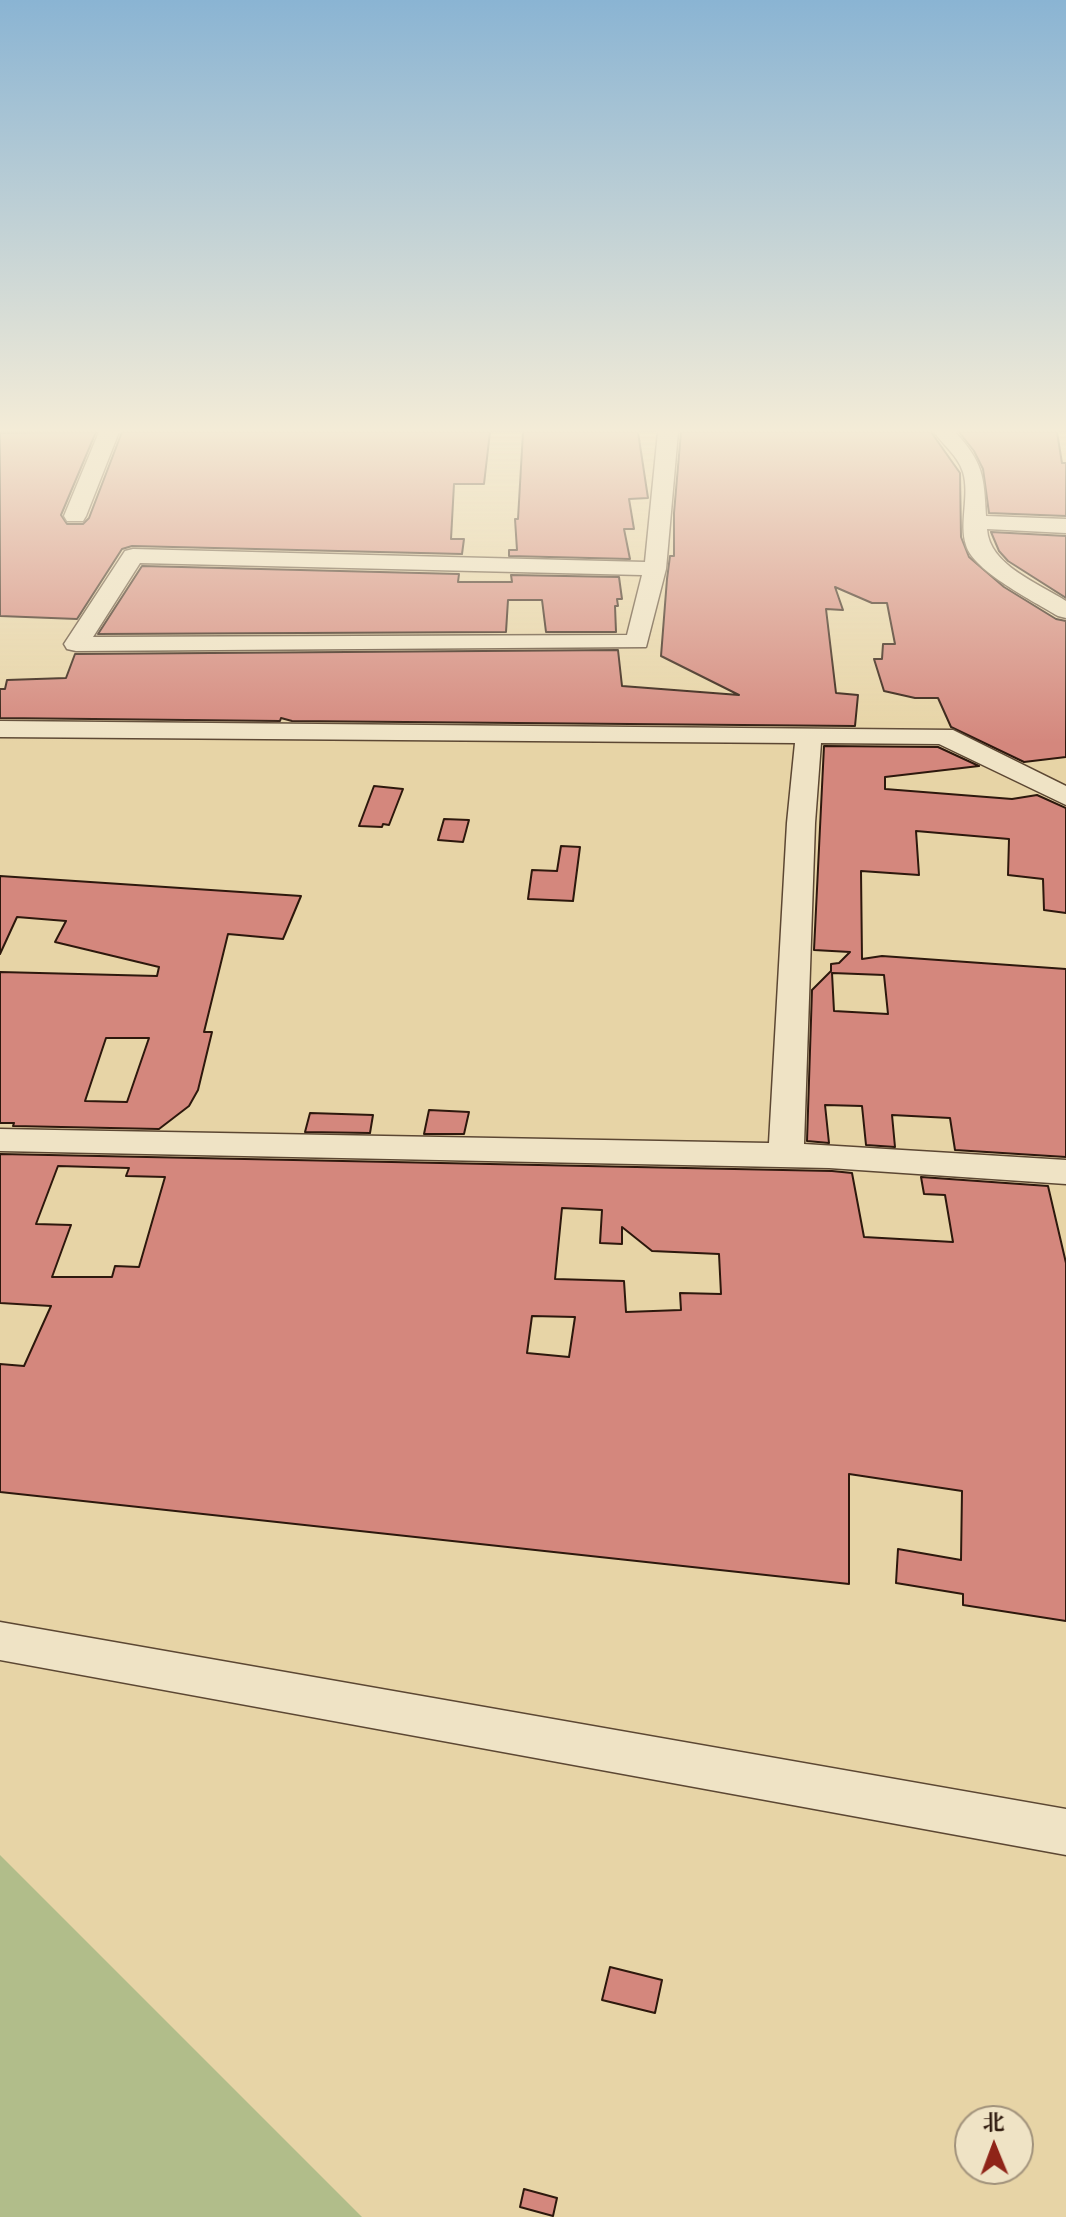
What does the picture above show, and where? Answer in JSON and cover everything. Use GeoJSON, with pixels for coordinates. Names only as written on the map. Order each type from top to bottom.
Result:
{"type":"FeatureCollection","features":[{"type":"Feature","properties":{"kind":"street"},"geometry":{"type":"LineString","coordinates":[[655,569],[133,556],[76,644],[637,642],[655,569],[658,535]]}},
{"type":"Feature","properties":{"kind":"street"},"geometry":{"type":"LineString","coordinates":[[976,535],[977,546],[991,563],[1066,611]]}},
{"type":"Feature","properties":{"kind":"street"},"geometry":{"type":"LineString","coordinates":[[0,729],[944,736],[1066,797]]}},
{"type":"Feature","properties":{"kind":"street"},"geometry":{"type":"LineString","coordinates":[[786,1155],[808,735]]}},
{"type":"Feature","properties":{"kind":"street"},"geometry":{"type":"LineString","coordinates":[[0,1140],[786,1155],[1066,1172]]}},
{"type":"Feature","properties":{"kind":"street"},"geometry":{"type":"LineString","coordinates":[[0,1641],[1066,1832]]}},
{"type":"Feature","properties":{"kind":"green space"},"geometry":{"type":"Polygon","coordinates":[[[0,1855],[362,2217],[0,2217],[0,1855]]]}},
{"type":"Feature","properties":{"kind":"building"},"geometry":{"type":"Polygon","coordinates":[[[0,535],[451,535],[451,539],[464,539],[462,554],[132,546],[122,549],[77,619],[0,616],[0,535]]]}},
{"type":"Feature","properties":{"kind":"building"},"geometry":{"type":"Polygon","coordinates":[[[516,535],[625,535],[630,559],[509,556],[509,550],[517,550],[516,535]]]}},
{"type":"Feature","properties":{"kind":"building"},"geometry":{"type":"Polygon","coordinates":[[[674,535],[961,535],[969,557],[1004,587],[1056,619],[1066,621],[1066,757],[1024,762],[951,727],[938,698],[915,698],[884,691],[874,659],[882,659],[883,644],[895,644],[887,603],[872,603],[835,587],[843,610],[826,609],[836,693],[858,695],[855,726],[292,721],[281,718],[280,721],[0,718],[0,689],[5,689],[7,680],[66,678],[75,654],[618,650],[622,686],[739,695],[661,656],[667,579],[670,556],[674,556],[674,535]]]}},
{"type":"Feature","properties":{"kind":"building"},"geometry":{"type":"Polygon","coordinates":[[[992,535],[1066,536],[1066,598],[1008,561],[999,551],[992,535]]]}},
{"type":"Feature","properties":{"kind":"building"},"geometry":{"type":"Polygon","coordinates":[[[142,566],[459,574],[458,582],[512,582],[511,575],[619,577],[622,599],[617,599],[618,606],[615,606],[616,632],[546,632],[542,600],[508,600],[506,632],[98,634],[142,566]]]}},
{"type":"Feature","properties":{"kind":"building"},"geometry":{"type":"Polygon","coordinates":[[[824,746],[938,747],[979,766],[885,777],[885,789],[1012,799],[1037,795],[1066,808],[1066,913],[1044,910],[1043,879],[1008,875],[1009,839],[916,831],[919,875],[861,871],[862,959],[882,956],[1066,969],[1066,1157],[955,1150],[950,1118],[892,1115],[895,1147],[866,1145],[862,1106],[825,1105],[829,1143],[807,1141],[812,990],[831,971],[831,964],[839,963],[850,952],[814,950],[824,746]],[[832,973],[834,1011],[888,1014],[884,975],[832,973]]]}},
{"type":"Feature","properties":{"kind":"building"},"geometry":{"type":"Polygon","coordinates":[[[374,786],[403,789],[389,825],[359,826],[374,786]]]}},
{"type":"Feature","properties":{"kind":"building"},"geometry":{"type":"Polygon","coordinates":[[[444,819],[469,820],[463,842],[438,840],[444,819]]]}},
{"type":"Feature","properties":{"kind":"building"},"geometry":{"type":"Polygon","coordinates":[[[561,846],[580,847],[573,901],[528,899],[532,870],[557,871],[561,846]]]}},
{"type":"Feature","properties":{"kind":"building"},"geometry":{"type":"Polygon","coordinates":[[[0,876],[301,896],[283,939],[228,934],[204,1032],[212,1032],[198,1090],[189,1106],[159,1129],[13,1126],[14,1123],[0,1123],[0,972],[157,976],[159,967],[55,942],[66,921],[17,917],[0,954],[0,876]],[[106,1038],[85,1101],[127,1102],[149,1038],[106,1038]]]}},
{"type":"Feature","properties":{"kind":"building"},"geometry":{"type":"Polygon","coordinates":[[[429,1110],[469,1112],[464,1134],[424,1134],[429,1110]]]}},
{"type":"Feature","properties":{"kind":"building"},"geometry":{"type":"Polygon","coordinates":[[[310,1113],[373,1115],[370,1133],[305,1132],[310,1113]]]}},
{"type":"Feature","properties":{"kind":"building"},"geometry":{"type":"Polygon","coordinates":[[[0,1154],[832,1171],[852,1173],[864,1237],[953,1242],[945,1195],[924,1194],[921,1177],[1048,1186],[1066,1263],[1066,1621],[963,1605],[963,1594],[896,1583],[898,1549],[961,1560],[962,1491],[849,1474],[849,1584],[0,1492],[0,1364],[24,1366],[51,1306],[0,1303],[0,1154]],[[58,1166],[36,1224],[71,1225],[52,1277],[112,1277],[115,1266],[139,1267],[165,1177],[126,1176],[129,1168],[58,1166]],[[562,1208],[555,1279],[624,1281],[626,1312],[681,1310],[680,1293],[721,1294],[719,1254],[652,1251],[622,1227],[622,1244],[600,1243],[602,1210],[562,1208]],[[532,1316],[527,1353],[569,1357],[575,1317],[532,1316]]]}},
{"type":"Feature","properties":{"kind":"building"},"geometry":{"type":"Polygon","coordinates":[[[610,1967],[662,1980],[655,2013],[602,2000],[610,1967]]]}},
{"type":"Feature","properties":{"kind":"building"},"geometry":{"type":"Polygon","coordinates":[[[524,2189],[557,2198],[553,2216],[520,2207],[524,2189]]]}}]}
